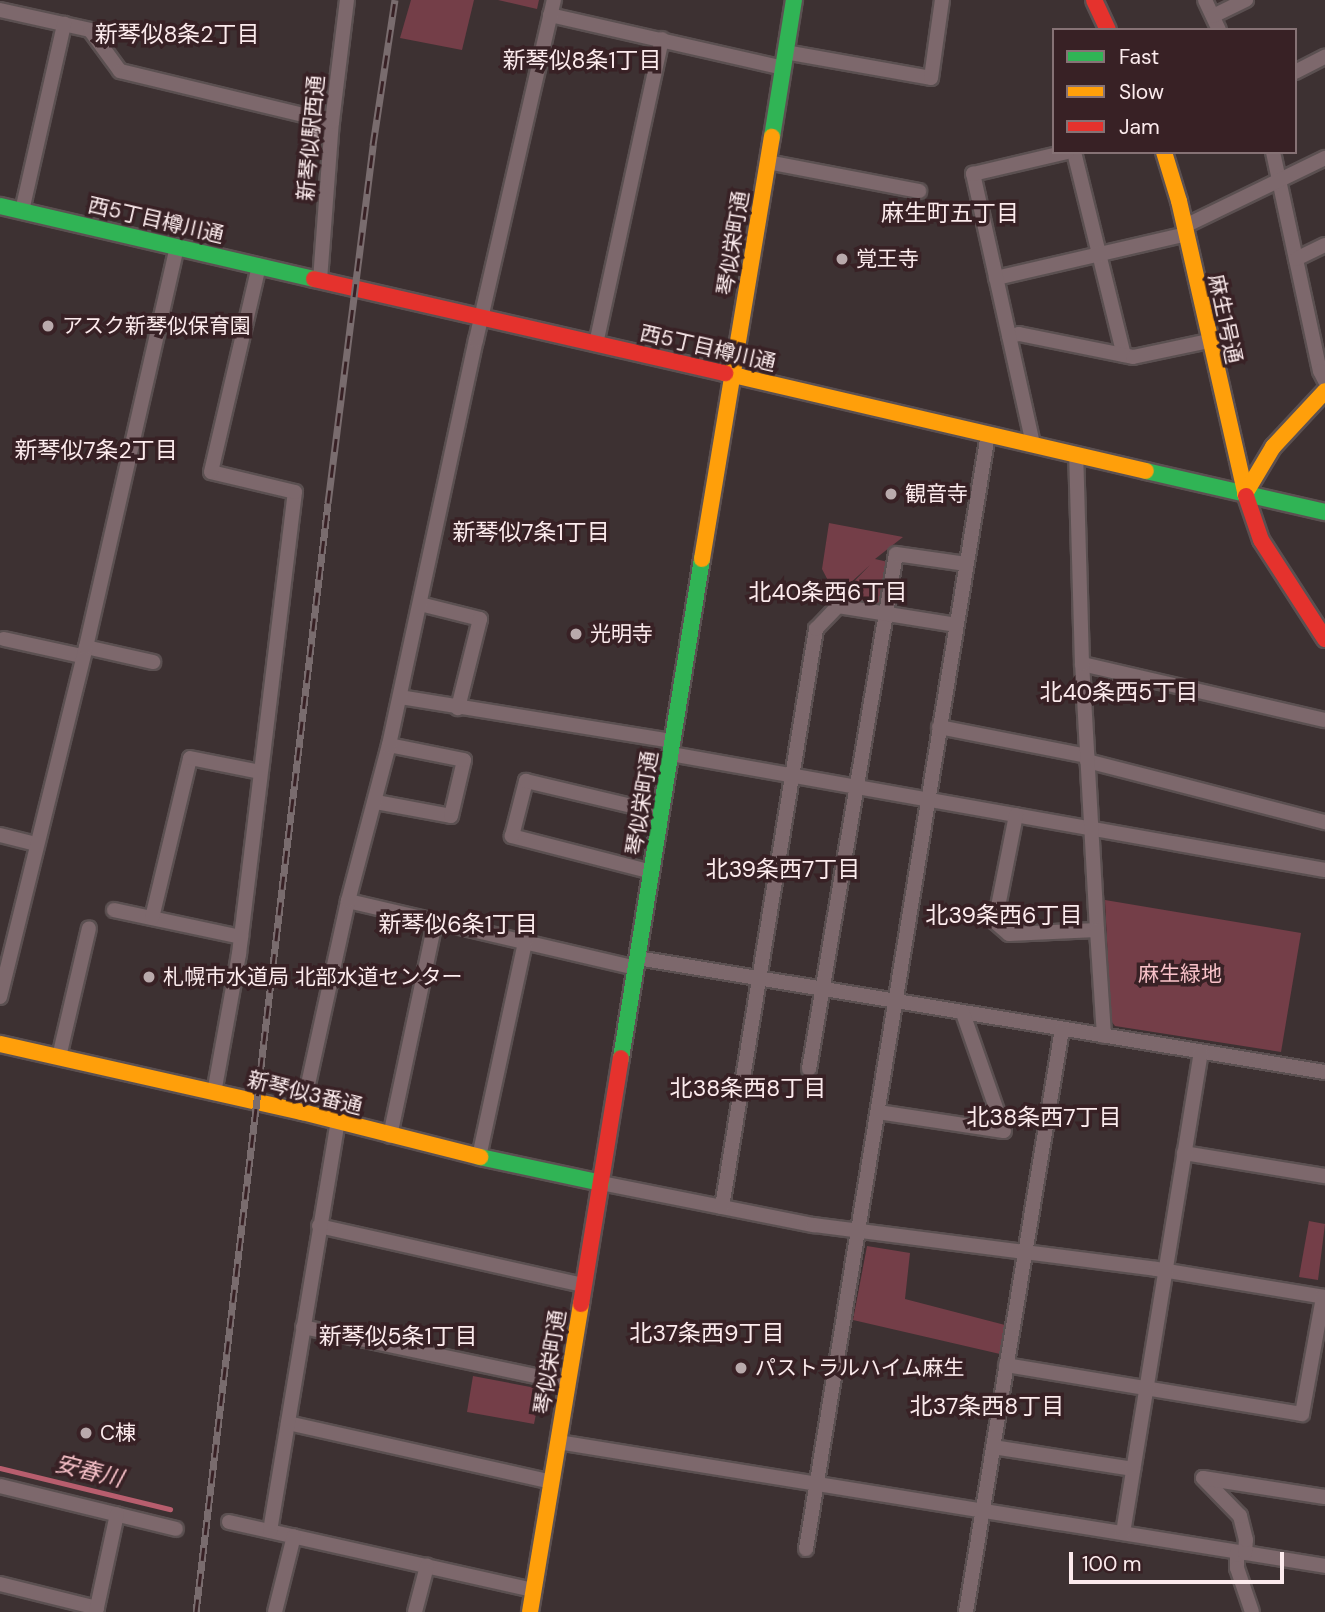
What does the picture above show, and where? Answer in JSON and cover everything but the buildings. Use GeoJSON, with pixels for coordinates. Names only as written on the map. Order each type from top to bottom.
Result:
{"type":"FeatureCollection","features":[{"type":"Feature","properties":{"kind":"main road","name":"琴似栄町通"},"geometry":{"type":"LineString","coordinates":[[530,1612],[793,0]]}},
{"type":"Feature","properties":{"kind":"main road"},"geometry":{"type":"LineString","coordinates":[[1094,0],[1107,28]]}},
{"type":"Feature","properties":{"kind":"main road","name":"麻生1号通"},"geometry":{"type":"LineString","coordinates":[[1165,154],[1186,230],[1245,494]]}},
{"type":"Feature","properties":{"kind":"main road","name":"西5丁目樽川通"},"geometry":{"type":"LineString","coordinates":[[0,206],[1325,512]]}},
{"type":"Feature","properties":{"kind":"main road"},"geometry":{"type":"LineString","coordinates":[[1323,396],[1273,447],[1245,494],[1261,540],[1325,639]]}},
{"type":"Feature","properties":{"kind":"main road","name":"新琴似3番通"},"geometry":{"type":"LineString","coordinates":[[0,1044],[302,1112],[479,1157],[601,1183]]}},
{"type":"Feature","properties":{"kind":"street","name":"新琴似駅西通"},"geometry":{"type":"LineString","coordinates":[[320,280],[332,122],[347,0]]}},
{"type":"Feature","properties":{"kind":"street"},"geometry":{"type":"LineString","coordinates":[[302,1112],[348,901],[376,802],[400,697],[481,317],[554,0]]}},
{"type":"Feature","properties":{"kind":"street"},"geometry":{"type":"LineString","coordinates":[[550,15],[662,39],[784,60],[931,78],[942,0]]}},
{"type":"Feature","properties":{"kind":"street"},"geometry":{"type":"LineString","coordinates":[[1205,0],[1216,23],[1246,0]]}},
{"type":"Feature","properties":{"kind":"street"},"geometry":{"type":"LineString","coordinates":[[0,10],[90,30],[120,71],[332,122]]}},
{"type":"Feature","properties":{"kind":"street"},"geometry":{"type":"LineString","coordinates":[[22,211],[64,24]]}},
{"type":"Feature","properties":{"kind":"street"},"geometry":{"type":"LineString","coordinates":[[596,344],[662,39]]}},
{"type":"Feature","properties":{"kind":"street"},"geometry":{"type":"LineString","coordinates":[[1297,71],[1325,57]]}},
{"type":"Feature","properties":{"kind":"street"},"geometry":{"type":"LineString","coordinates":[[1032,444],[973,174],[1058,154]]}},
{"type":"Feature","properties":{"kind":"street"},"geometry":{"type":"LineString","coordinates":[[1074,154],[1124,355]]}},
{"type":"Feature","properties":{"kind":"street"},"geometry":{"type":"LineString","coordinates":[[1273,154],[1320,371],[1325,381]]}},
{"type":"Feature","properties":{"kind":"street"},"geometry":{"type":"LineString","coordinates":[[996,278],[1186,230],[1325,158]]}},
{"type":"Feature","properties":{"kind":"street"},"geometry":{"type":"LineString","coordinates":[[767,162],[919,191]]}},
{"type":"Feature","properties":{"kind":"street"},"geometry":{"type":"LineString","coordinates":[[1296,259],[1325,245]]}},
{"type":"Feature","properties":{"kind":"street"},"geometry":{"type":"LineString","coordinates":[[0,997],[84,651],[177,247]]}},
{"type":"Feature","properties":{"kind":"street"},"geometry":{"type":"LineString","coordinates":[[215,1093],[241,937],[296,492],[211,472],[259,266]]}},
{"type":"Feature","properties":{"kind":"street"},"geometry":{"type":"LineString","coordinates":[[1009,336],[1019,334],[1133,357],[1209,341]]}},
{"type":"Feature","properties":{"kind":"street"},"geometry":{"type":"LineString","coordinates":[[806,1549],[988,434]]}},
{"type":"Feature","properties":{"kind":"street"},"geometry":{"type":"LineString","coordinates":[[1076,454],[1082,664],[1104,1036]]}},
{"type":"Feature","properties":{"kind":"street"},"geometry":{"type":"LineString","coordinates":[[809,1069],[896,554],[966,564]]}},
{"type":"Feature","properties":{"kind":"street"},"geometry":{"type":"LineString","coordinates":[[420,604],[480,619],[458,708]]}},
{"type":"Feature","properties":{"kind":"street"},"geometry":{"type":"LineString","coordinates":[[722,1207],[816,629],[838,606],[956,625]]}},
{"type":"Feature","properties":{"kind":"street"},"geometry":{"type":"LineString","coordinates":[[0,655],[2,638],[153,662]]}},
{"type":"Feature","properties":{"kind":"street"},"geometry":{"type":"LineString","coordinates":[[1082,664],[1325,720]]}},
{"type":"Feature","properties":{"kind":"street"},"geometry":{"type":"LineString","coordinates":[[400,697],[672,748],[793,776],[1325,870]]}},
{"type":"Feature","properties":{"kind":"street"},"geometry":{"type":"LineString","coordinates":[[939,727],[1087,759],[1325,822]]}},
{"type":"Feature","properties":{"kind":"street"},"geometry":{"type":"LineString","coordinates":[[376,802],[451,816],[464,760],[389,745]]}},
{"type":"Feature","properties":{"kind":"street"},"geometry":{"type":"LineString","coordinates":[[152,918],[190,758],[260,772]]}},
{"type":"Feature","properties":{"kind":"street"},"geometry":{"type":"LineString","coordinates":[[652,872],[512,836],[526,781],[661,813]]}},
{"type":"Feature","properties":{"kind":"street"},"geometry":{"type":"LineString","coordinates":[[1016,815],[995,922],[1009,934],[1097,930]]}},
{"type":"Feature","properties":{"kind":"street"},"geometry":{"type":"LineString","coordinates":[[0,835],[36,844]]}},
{"type":"Feature","properties":{"kind":"street"},"geometry":{"type":"LineString","coordinates":[[348,901],[525,943],[637,963],[758,978],[1325,1072]]}},
{"type":"Feature","properties":{"kind":"street"},"geometry":{"type":"LineString","coordinates":[[114,910],[241,937]]}},
{"type":"Feature","properties":{"kind":"street"},"geometry":{"type":"LineString","coordinates":[[390,1136],[435,923]]}},
{"type":"Feature","properties":{"kind":"street"},"geometry":{"type":"LineString","coordinates":[[59,1057],[89,929]]}},
{"type":"Feature","properties":{"kind":"street"},"geometry":{"type":"LineString","coordinates":[[479,1157],[525,943]]}},
{"type":"Feature","properties":{"kind":"street"},"geometry":{"type":"LineString","coordinates":[[878,1112],[1004,1131],[963,1013]]}},
{"type":"Feature","properties":{"kind":"street"},"geometry":{"type":"LineString","coordinates":[[966,1612],[1062,1029]]}},
{"type":"Feature","properties":{"kind":"street"},"geometry":{"type":"LineString","coordinates":[[1123,1533],[1201,1052]]}},
{"type":"Feature","properties":{"kind":"street"},"geometry":{"type":"LineString","coordinates":[[270,1531],[338,1122]]}},
{"type":"Feature","properties":{"kind":"street"},"geometry":{"type":"LineString","coordinates":[[1184,1153],[1325,1176]]}},
{"type":"Feature","properties":{"kind":"street"},"geometry":{"type":"LineString","coordinates":[[601,1183],[858,1231],[1165,1270],[1324,1297],[1302,1414],[1006,1364]]}},
{"type":"Feature","properties":{"kind":"street"},"geometry":{"type":"LineString","coordinates":[[319,1226],[584,1285]]}},
{"type":"Feature","properties":{"kind":"street"},"geometry":{"type":"LineString","coordinates":[[303,1327],[568,1383]]}},
{"type":"Feature","properties":{"kind":"street"},"geometry":{"type":"LineString","coordinates":[[288,1423],[551,1482]]}},
{"type":"Feature","properties":{"kind":"street"},"geometry":{"type":"LineString","coordinates":[[558,1441],[1325,1566]]}},
{"type":"Feature","properties":{"kind":"street"},"geometry":{"type":"LineString","coordinates":[[993,1447],[1133,1469]]}},
{"type":"Feature","properties":{"kind":"street"},"geometry":{"type":"LineString","coordinates":[[1252,1612],[1237,1568],[1246,1540],[1240,1516],[1203,1478],[1325,1497]]}},
{"type":"Feature","properties":{"kind":"street"},"geometry":{"type":"LineString","coordinates":[[0,1486],[176,1529]]}},
{"type":"Feature","properties":{"kind":"street"},"geometry":{"type":"LineString","coordinates":[[0,1584],[97,1610],[117,1514]]}},
{"type":"Feature","properties":{"kind":"street"},"geometry":{"type":"LineString","coordinates":[[229,1522],[534,1590]]}},
{"type":"Feature","properties":{"kind":"street"},"geometry":{"type":"LineString","coordinates":[[275,1612],[294,1536]]}},
{"type":"Feature","properties":{"kind":"street"},"geometry":{"type":"LineString","coordinates":[[415,1612],[427,1566]]}},
{"type":"Feature","properties":{"kind":"green space"},"geometry":{"type":"Polygon","coordinates":[[[411,0],[474,0],[462,50],[400,38],[411,0]]]}},
{"type":"Feature","properties":{"kind":"green space"},"geometry":{"type":"Polygon","coordinates":[[[498,0],[539,0],[537,9],[498,0]]]}},
{"type":"Feature","properties":{"kind":"green space"},"geometry":{"type":"Polygon","coordinates":[[[829,523],[903,537],[875,559],[888,562],[880,607],[836,600],[870,565],[836,596],[822,569],[829,523]]]}},
{"type":"Feature","properties":{"kind":"green space","name":"麻生緑地"},"geometry":{"type":"Polygon","coordinates":[[[1105,900],[1301,933],[1281,1052],[1115,1026],[1111,1021],[1105,900]]]}},
{"type":"Feature","properties":{"kind":"green space"},"geometry":{"type":"Polygon","coordinates":[[[1309,1221],[1325,1224],[1318,1280],[1299,1277],[1309,1221]]]}},
{"type":"Feature","properties":{"kind":"green space"},"geometry":{"type":"Polygon","coordinates":[[[867,1246],[910,1253],[905,1299],[1005,1325],[1000,1354],[853,1320],[867,1246]]]}},
{"type":"Feature","properties":{"kind":"green space"},"geometry":{"type":"Polygon","coordinates":[[[473,1376],[541,1389],[534,1424],[467,1412],[473,1376]]]}},
{"type":"Feature","properties":{"kind":"waterway","name":"安春川"},"geometry":{"type":"LineString","coordinates":[[0,1468],[170,1509]]}},
{"type":"Feature","properties":{"kind":"railway"},"geometry":{"type":"LineString","coordinates":[[196,1612],[328,503],[373,145],[395,0]]}},
{"type":"Feature","properties":{"kind":"traffic: fast"},"geometry":{"type":"LineString","coordinates":[[772,137],[794,0]]}},
{"type":"Feature","properties":{"kind":"traffic: fast"},"geometry":{"type":"LineString","coordinates":[[0,206],[314,279]]}},
{"type":"Feature","properties":{"kind":"traffic: fast"},"geometry":{"type":"LineString","coordinates":[[1146,471],[1325,512]]}},
{"type":"Feature","properties":{"kind":"traffic: fast"},"geometry":{"type":"LineString","coordinates":[[621,1058],[702,559]]}},
{"type":"Feature","properties":{"kind":"traffic: fast"},"geometry":{"type":"LineString","coordinates":[[480,1157],[601,1183]]}},
{"type":"Feature","properties":{"kind":"traffic: slow"},"geometry":{"type":"LineString","coordinates":[[702,559],[772,137]]}},
{"type":"Feature","properties":{"kind":"traffic: slow"},"geometry":{"type":"LineString","coordinates":[[1165,154],[1179,201],[1246,496]]}},
{"type":"Feature","properties":{"kind":"traffic: slow"},"geometry":{"type":"LineString","coordinates":[[725,373],[1146,471]]}},
{"type":"Feature","properties":{"kind":"traffic: slow"},"geometry":{"type":"LineString","coordinates":[[1245,494],[1273,447],[1325,391]]}},
{"type":"Feature","properties":{"kind":"traffic: slow"},"geometry":{"type":"LineString","coordinates":[[0,1044],[302,1112],[480,1157]]}},
{"type":"Feature","properties":{"kind":"traffic: slow"},"geometry":{"type":"LineString","coordinates":[[530,1612],[581,1304]]}},
{"type":"Feature","properties":{"kind":"traffic: jam"},"geometry":{"type":"LineString","coordinates":[[1094,0],[1107,28]]}},
{"type":"Feature","properties":{"kind":"traffic: jam"},"geometry":{"type":"LineString","coordinates":[[314,279],[725,373]]}},
{"type":"Feature","properties":{"kind":"traffic: jam"},"geometry":{"type":"LineString","coordinates":[[1246,496],[1261,540],[1325,639]]}},
{"type":"Feature","properties":{"kind":"traffic: jam"},"geometry":{"type":"LineString","coordinates":[[581,1304],[621,1058]]}},
{"type":"Feature","properties":{"kind":"place","name":"覚王寺"},"geometry":{"type":"Point","coordinates":[842,259]}},
{"type":"Feature","properties":{"kind":"place","name":"アスク新琴似保育園"},"geometry":{"type":"Point","coordinates":[48,326]}},
{"type":"Feature","properties":{"kind":"place","name":"観音寺"},"geometry":{"type":"Point","coordinates":[891,494]}},
{"type":"Feature","properties":{"kind":"place","name":"光明寺"},"geometry":{"type":"Point","coordinates":[576,634]}},
{"type":"Feature","properties":{"kind":"place","name":"札幌市水道局 北部水道センター"},"geometry":{"type":"Point","coordinates":[149,977]}},
{"type":"Feature","properties":{"kind":"place","name":"パストラルハイム麻生"},"geometry":{"type":"Point","coordinates":[741,1368]}},
{"type":"Feature","properties":{"kind":"place","name":"C棟"},"geometry":{"type":"Point","coordinates":[86,1433]}},
{"type":"Feature","properties":{"kind":"district","name":"新琴似8条2丁目"},"geometry":{"type":"Point","coordinates":[177,34]}},
{"type":"Feature","properties":{"kind":"district","name":"新琴似8条1丁目"},"geometry":{"type":"Point","coordinates":[582,60]}},
{"type":"Feature","properties":{"kind":"district","name":"麻生町五丁目"},"geometry":{"type":"Point","coordinates":[950,213]}},
{"type":"Feature","properties":{"kind":"district","name":"新琴似7条2丁目"},"geometry":{"type":"Point","coordinates":[96,450]}},
{"type":"Feature","properties":{"kind":"district","name":"新琴似7条1丁目"},"geometry":{"type":"Point","coordinates":[531,532]}},
{"type":"Feature","properties":{"kind":"district","name":"北40条西6丁目"},"geometry":{"type":"Point","coordinates":[828,592]}},
{"type":"Feature","properties":{"kind":"district","name":"北40条西5丁目"},"geometry":{"type":"Point","coordinates":[1119,692]}},
{"type":"Feature","properties":{"kind":"district","name":"北39条西7丁目"},"geometry":{"type":"Point","coordinates":[783,869]}},
{"type":"Feature","properties":{"kind":"district","name":"北39条西6丁目"},"geometry":{"type":"Point","coordinates":[1004,915]}},
{"type":"Feature","properties":{"kind":"district","name":"新琴似6条1丁目"},"geometry":{"type":"Point","coordinates":[458,924]}},
{"type":"Feature","properties":{"kind":"district","name":"北38条西8丁目"},"geometry":{"type":"Point","coordinates":[748,1088]}},
{"type":"Feature","properties":{"kind":"district","name":"北38条西7丁目"},"geometry":{"type":"Point","coordinates":[1044,1117]}},
{"type":"Feature","properties":{"kind":"district","name":"北37条西9丁目"},"geometry":{"type":"Point","coordinates":[707,1333]}},
{"type":"Feature","properties":{"kind":"district","name":"新琴似5条1丁目"},"geometry":{"type":"Point","coordinates":[398,1336]}},
{"type":"Feature","properties":{"kind":"district","name":"北37条西8丁目"},"geometry":{"type":"Point","coordinates":[987,1406]}}]}
